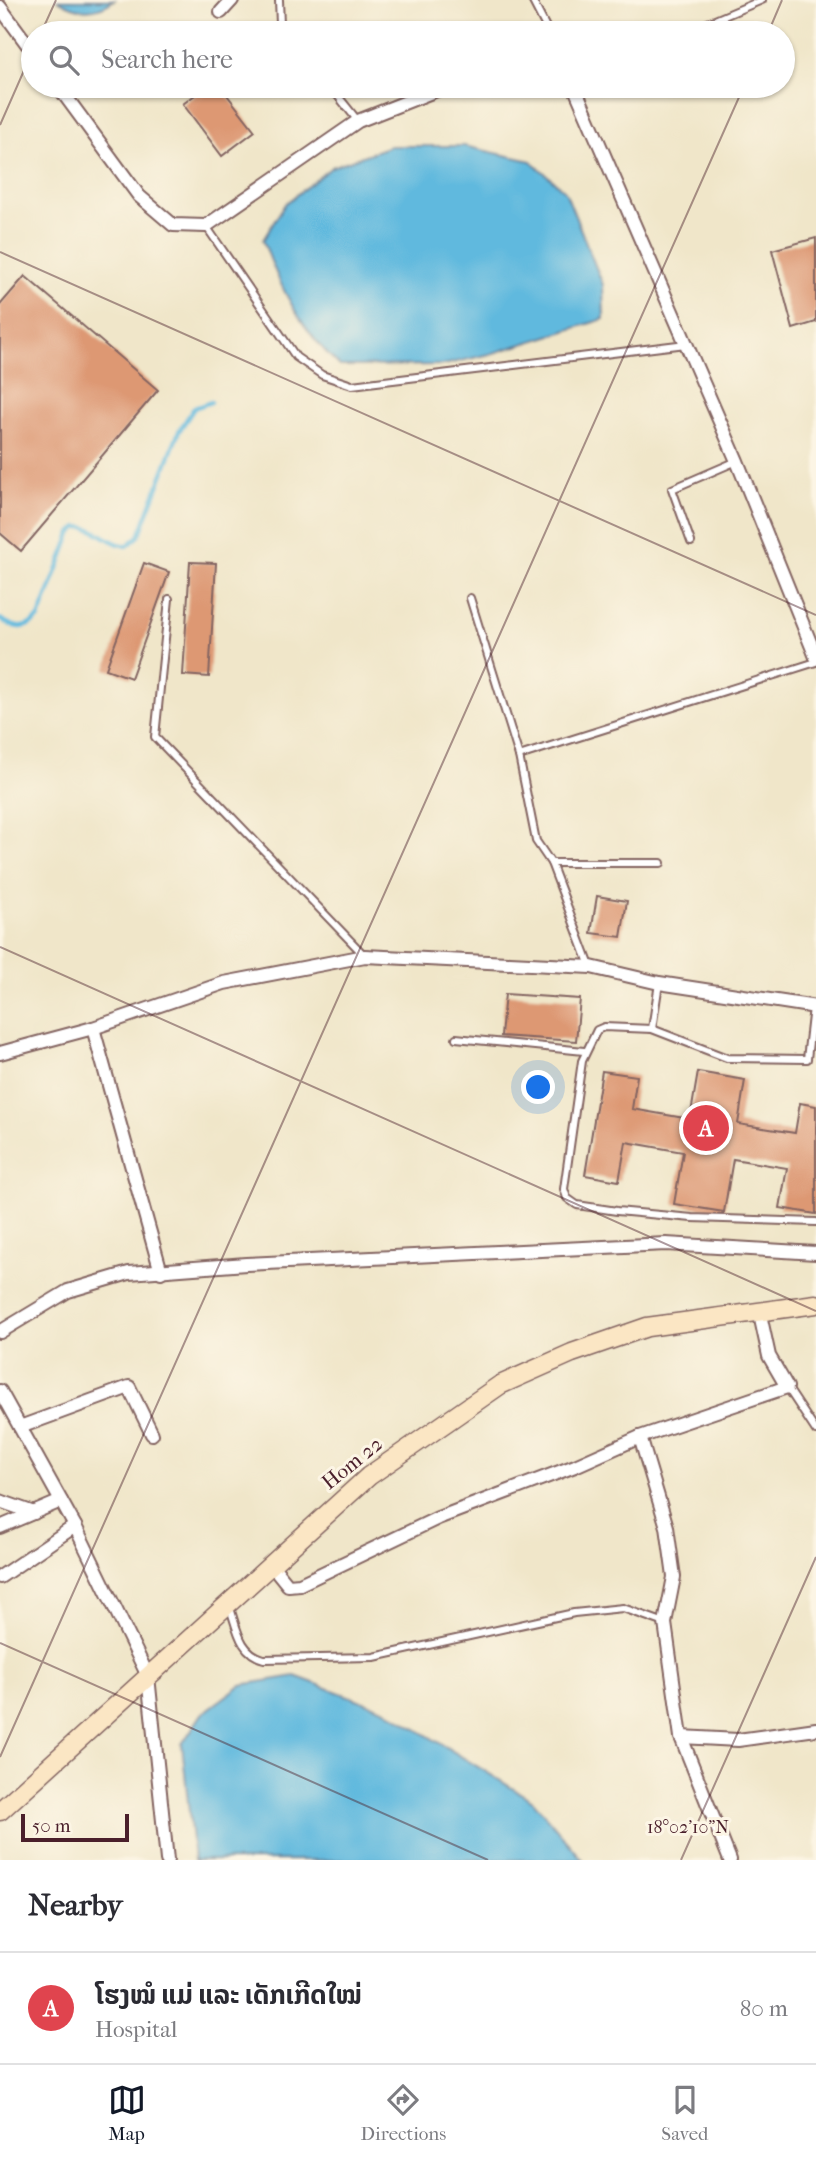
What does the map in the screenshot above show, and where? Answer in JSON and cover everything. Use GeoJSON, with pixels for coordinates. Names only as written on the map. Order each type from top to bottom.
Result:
{"type":"FeatureCollection","features":[{"type":"Feature","properties":{"kind":"street"},"geometry":{"type":"LineString","coordinates":[[220,12],[232,0]]}},
{"type":"Feature","properties":{"kind":"street"},"geometry":{"type":"LineString","coordinates":[[0,7],[21,36]]}},
{"type":"Feature","properties":{"kind":"street"},"geometry":{"type":"LineString","coordinates":[[67,98],[139,196],[173,225],[206,226],[358,121],[416,98]]}},
{"type":"Feature","properties":{"kind":"street"},"geometry":{"type":"LineString","coordinates":[[579,98],[688,344],[816,660]]}},
{"type":"Feature","properties":{"kind":"street"},"geometry":{"type":"LineString","coordinates":[[0,1053],[93,1028],[224,983],[365,956],[591,967],[659,983],[814,1007]]}},
{"type":"Feature","properties":{"kind":"street"},"geometry":{"type":"LineString","coordinates":[[93,1028],[161,1272]]}},
{"type":"Feature","properties":{"kind":"street"},"geometry":{"type":"LineString","coordinates":[[0,1332],[68,1291],[129,1273],[246,1264],[666,1244],[816,1253]]}},
{"type":"Feature","properties":{"kind":"street","name":"Hom 22"},"geometry":{"type":"LineString","coordinates":[[0,1811],[369,1476],[500,1385],[572,1353],[647,1327],[816,1304]]}},
{"type":"Feature","properties":{"kind":"street"},"geometry":{"type":"LineString","coordinates":[[271,1564],[288,1585],[300,1584],[426,1524],[640,1437],[787,1387],[769,1356],[758,1310]]}},
{"type":"Feature","properties":{"kind":"street"},"geometry":{"type":"LineString","coordinates":[[20,1427],[129,1387],[152,1434]]}},
{"type":"Feature","properties":{"kind":"street"},"geometry":{"type":"LineString","coordinates":[[0,1391],[75,1526],[148,1675],[167,1860]]}},
{"type":"Feature","properties":{"kind":"street"},"geometry":{"type":"LineString","coordinates":[[640,1437],[667,1527],[674,1577],[665,1622],[681,1737],[730,1860]]}},
{"type":"Feature","properties":{"kind":"street"},"geometry":{"type":"LineString","coordinates":[[0,1501],[34,1513]]}},
{"type":"Feature","properties":{"kind":"street"},"geometry":{"type":"LineString","coordinates":[[0,1527],[61,1501]]}},
{"type":"Feature","properties":{"kind":"street"},"geometry":{"type":"LineString","coordinates":[[0,1577],[75,1526]]}},
{"type":"Feature","properties":{"kind":"street"},"geometry":{"type":"LineString","coordinates":[[681,1737],[738,1740],[816,1730]]}},
{"type":"Feature","properties":{"kind":"lane"},"geometry":{"type":"LineString","coordinates":[[279,0],[280,21]]}},
{"type":"Feature","properties":{"kind":"lane"},"geometry":{"type":"LineString","coordinates":[[532,0],[543,21]]}},
{"type":"Feature","properties":{"kind":"lane"},"geometry":{"type":"LineString","coordinates":[[712,21],[762,0]]}},
{"type":"Feature","properties":{"kind":"lane"},"geometry":{"type":"LineString","coordinates":[[340,98],[358,121]]}},
{"type":"Feature","properties":{"kind":"lane"},"geometry":{"type":"LineString","coordinates":[[206,226],[296,357],[322,375],[352,385],[688,344]]}},
{"type":"Feature","properties":{"kind":"lane"},"geometry":{"type":"LineString","coordinates":[[691,542],[672,489],[737,461]]}},
{"type":"Feature","properties":{"kind":"lane"},"geometry":{"type":"LineString","coordinates":[[470,598],[519,756],[536,841],[551,863],[591,967]]}},
{"type":"Feature","properties":{"kind":"lane"},"geometry":{"type":"LineString","coordinates":[[169,599],[155,737],[365,956]]}},
{"type":"Feature","properties":{"kind":"lane"},"geometry":{"type":"LineString","coordinates":[[519,756],[816,660]]}},
{"type":"Feature","properties":{"kind":"lane"},"geometry":{"type":"LineString","coordinates":[[551,863],[661,863]]}},
{"type":"Feature","properties":{"kind":"lane"},"geometry":{"type":"LineString","coordinates":[[652,1029],[659,983]]}},
{"type":"Feature","properties":{"kind":"lane"},"geometry":{"type":"LineString","coordinates":[[807,1059],[814,1007]]}},
{"type":"Feature","properties":{"kind":"lane"},"geometry":{"type":"LineString","coordinates":[[816,1059],[727,1058],[652,1029],[604,1027],[597,1030],[584,1051],[564,1189],[567,1198],[578,1205],[617,1211],[692,1218],[816,1222]]}},
{"type":"Feature","properties":{"kind":"lane"},"geometry":{"type":"LineString","coordinates":[[456,1038],[584,1051]]}},
{"type":"Feature","properties":{"kind":"lane"},"geometry":{"type":"LineString","coordinates":[[787,1387],[816,1431]]}},
{"type":"Feature","properties":{"kind":"lane"},"geometry":{"type":"LineString","coordinates":[[228,1603],[245,1649],[252,1656],[264,1659],[374,1657],[574,1612],[623,1608],[665,1622]]}},
{"type":"Feature","properties":{"kind":"water"},"geometry":{"type":"Polygon","coordinates":[[[58,0],[114,0],[100,8],[86,10],[58,0]]]}},
{"type":"Feature","properties":{"kind":"water"},"geometry":{"type":"Polygon","coordinates":[[[390,146],[464,146],[531,161],[565,191],[603,285],[604,319],[490,354],[444,365],[340,366],[303,324],[277,275],[263,240],[285,204],[332,167],[390,146]]]}},
{"type":"Feature","properties":{"kind":"water"},"geometry":{"type":"Polygon","coordinates":[[[295,1676],[386,1710],[533,1801],[583,1860],[194,1860],[182,1744],[202,1714],[241,1685],[295,1676]]]}},
{"type":"Feature","properties":{"kind":"building"},"geometry":{"type":"Polygon","coordinates":[[[191,98],[229,98],[255,131],[222,156],[183,104],[191,98]]]}},
{"type":"Feature","properties":{"kind":"building"},"geometry":{"type":"Polygon","coordinates":[[[816,238],[816,322],[793,329],[772,250],[816,238]]]}},
{"type":"Feature","properties":{"kind":"building"},"geometry":{"type":"Polygon","coordinates":[[[25,276],[158,390],[21,551],[0,533],[0,305],[25,276]]]}},
{"type":"Feature","properties":{"kind":"building"},"geometry":{"type":"Polygon","coordinates":[[[190,562],[216,563],[209,677],[183,675],[190,562]]]}},
{"type":"Feature","properties":{"kind":"building"},"geometry":{"type":"Polygon","coordinates":[[[144,563],[169,572],[131,678],[106,669],[144,563]]]}},
{"type":"Feature","properties":{"kind":"building"},"geometry":{"type":"Polygon","coordinates":[[[597,896],[627,901],[621,937],[591,933],[597,896]]]}},
{"type":"Feature","properties":{"kind":"building"},"geometry":{"type":"Polygon","coordinates":[[[505,994],[580,999],[576,1041],[501,1036],[505,994]]]}},
{"type":"Feature","properties":{"kind":"building"},"geometry":{"type":"Polygon","coordinates":[[[602,1071],[637,1076],[632,1109],[690,1119],[698,1072],[745,1080],[738,1124],[795,1133],[800,1103],[816,1106],[816,1214],[780,1208],[787,1168],[733,1159],[724,1212],[674,1204],[683,1152],[626,1142],[619,1181],[585,1175],[602,1071]]]}},
{"type":"Feature","properties":{"kind":"waterway"},"geometry":{"type":"LineString","coordinates":[[0,619],[11,625],[24,627],[39,618],[71,534],[78,527],[91,529],[120,545],[127,546],[139,536],[179,431],[194,408],[211,402]]}},
{"type":"Feature","properties":{"kind":"place","name":"ໂຮງໝໍ ແມ່ ແລະ ເດັກເກີດໃໝ່"},"geometry":{"type":"Point","coordinates":[706,1128]}}]}
